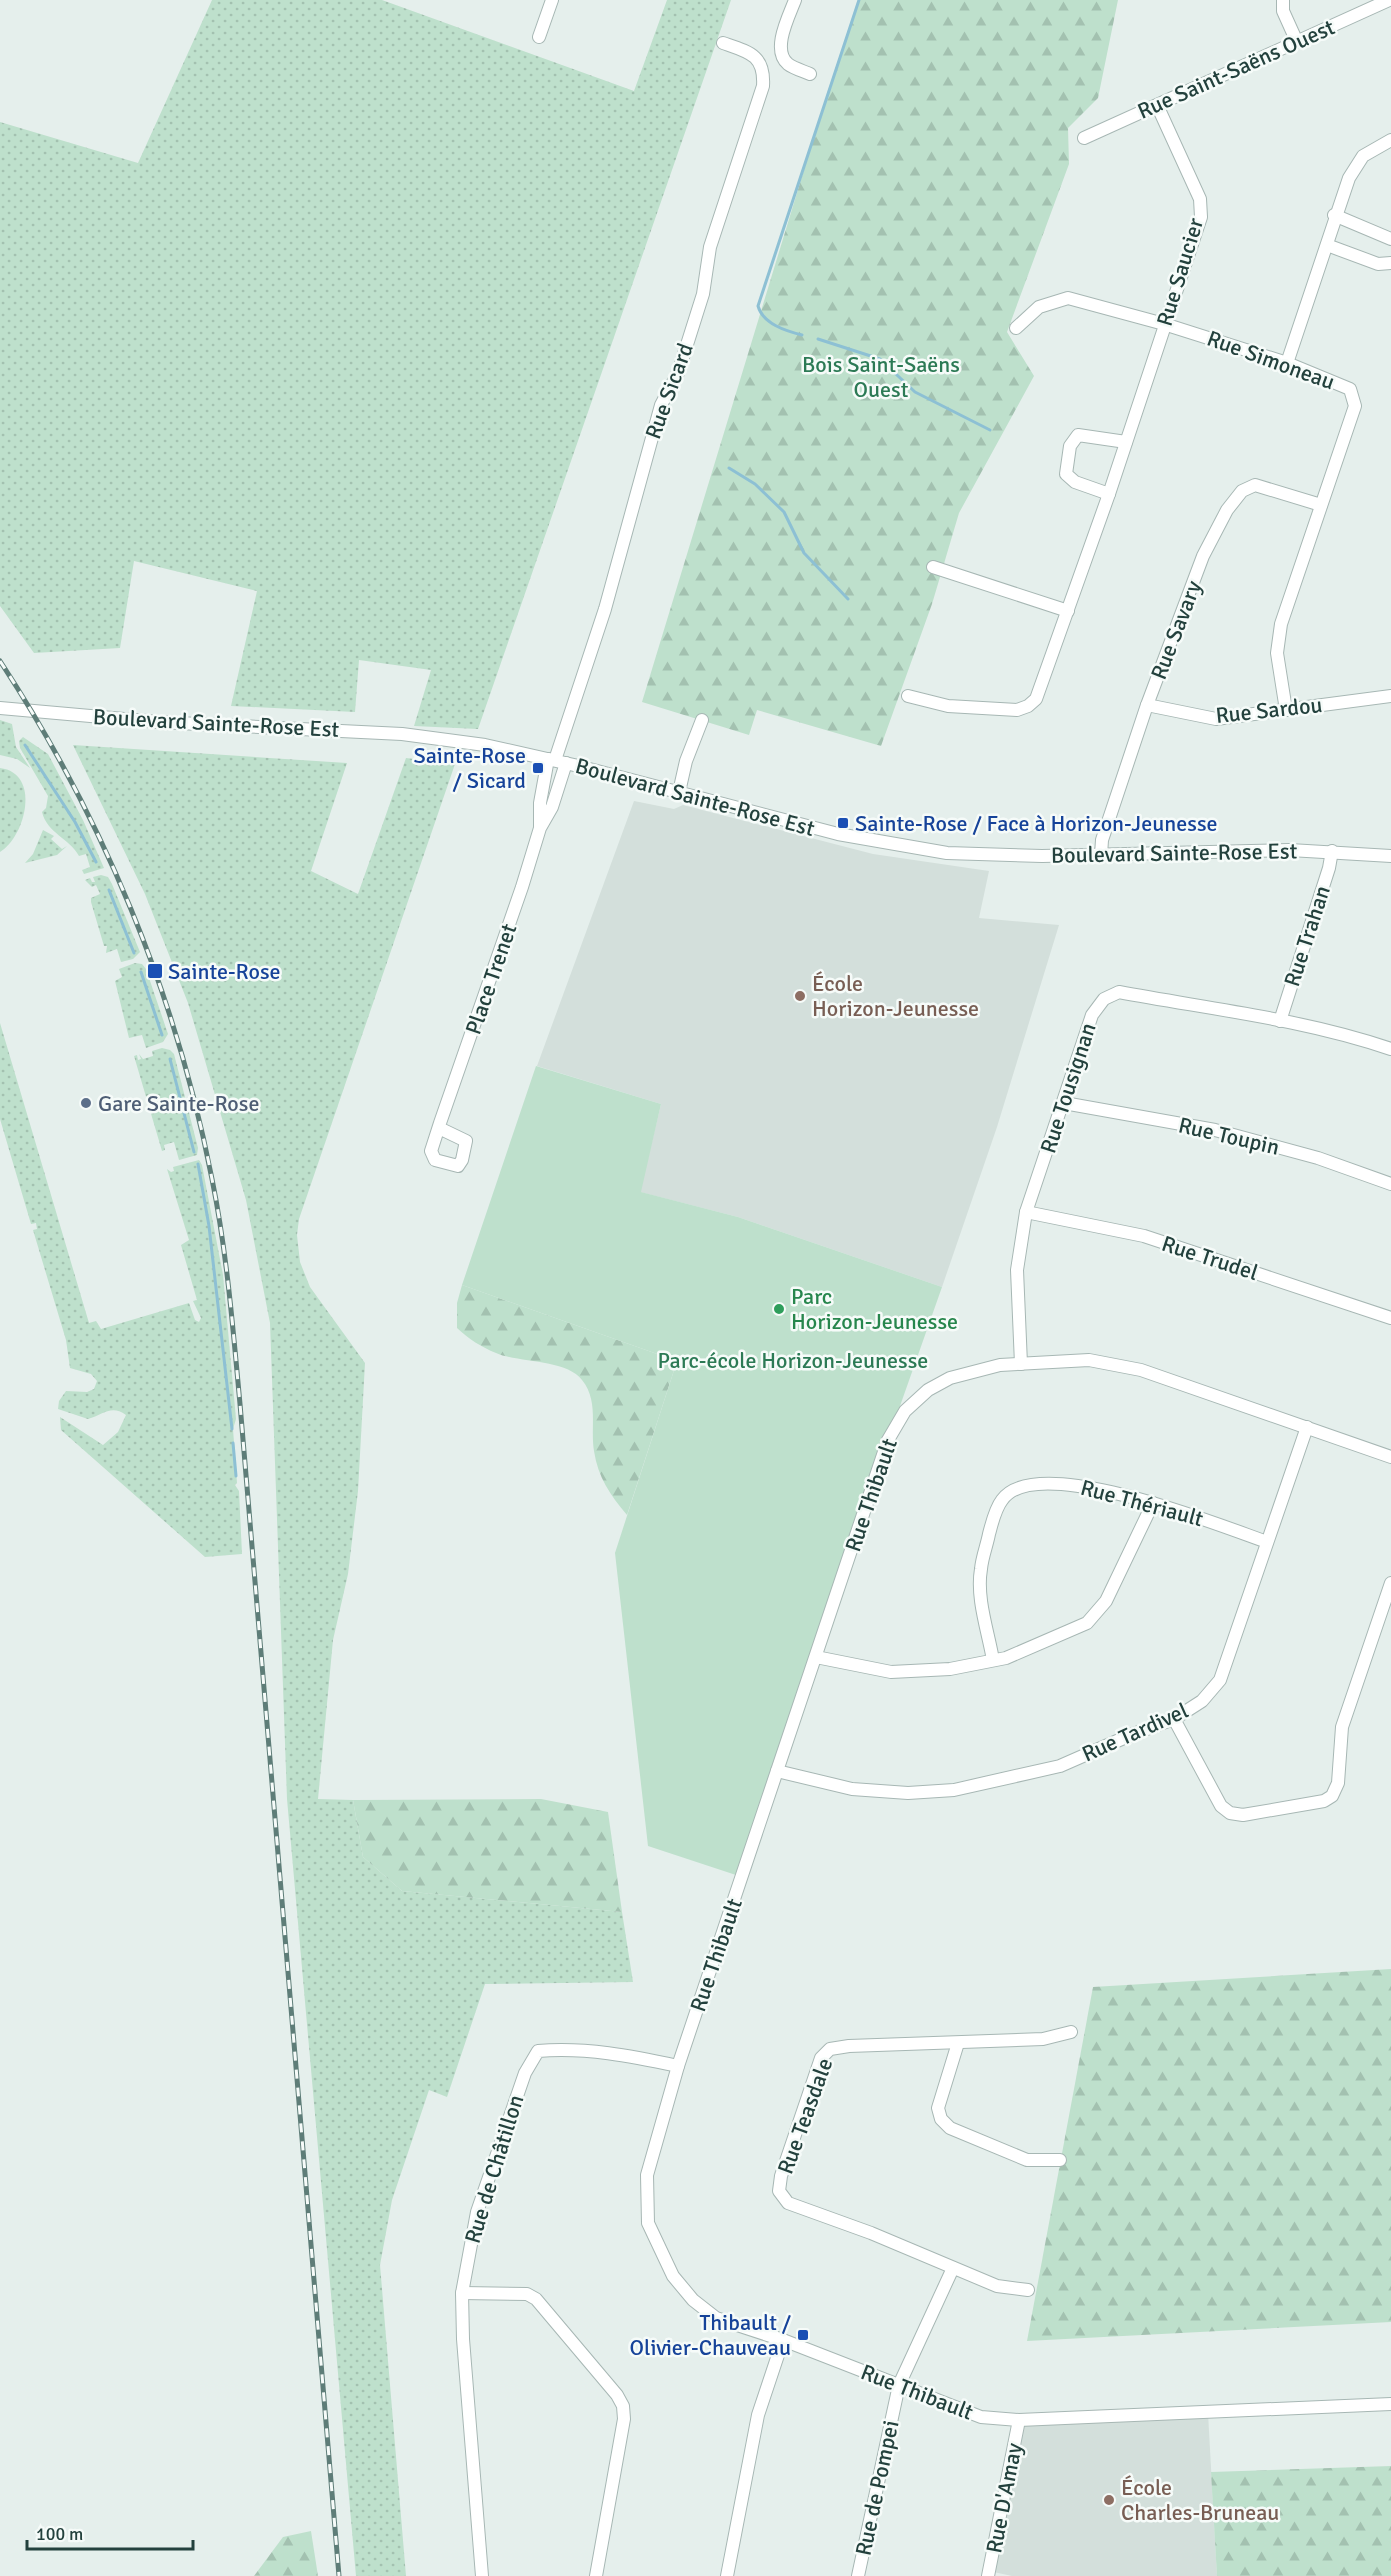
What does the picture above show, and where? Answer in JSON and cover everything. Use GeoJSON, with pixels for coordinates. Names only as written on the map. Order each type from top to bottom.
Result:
{"type":"FeatureCollection","features":[{"type":"Feature","properties":{"kind":"street"},"geometry":{"type":"LineString","coordinates":[[539,37],[552,0]]}},
{"type":"Feature","properties":{"kind":"street"},"geometry":{"type":"LineString","coordinates":[[795,0],[782,35],[782,56],[789,64],[810,74]]}},
{"type":"Feature","properties":{"kind":"street"},"geometry":{"type":"LineString","coordinates":[[1282,0],[1283,11],[1297,42]]}},
{"type":"Feature","properties":{"kind":"street","name":"Rue Saint-Saëns Ouest"},"geometry":{"type":"LineString","coordinates":[[1083,138],[1389,0]]}},
{"type":"Feature","properties":{"kind":"street","name":"Rue Sicard"},"geometry":{"type":"LineString","coordinates":[[556,760],[605,609],[661,405],[678,374],[703,294],[710,247],[763,86],[764,72],[758,60],[745,50],[723,43]]}},
{"type":"Feature","properties":{"kind":"street","name":"Rue Saucier"},"geometry":{"type":"LineString","coordinates":[[908,696],[948,706],[1017,710],[1028,706],[1036,699],[1109,494],[1201,218],[1200,200],[1157,105]]}},
{"type":"Feature","properties":{"kind":"street"},"geometry":{"type":"LineString","coordinates":[[1287,363],[1327,245],[1334,215],[1349,178],[1363,156],[1391,140]]}},
{"type":"Feature","properties":{"kind":"street"},"geometry":{"type":"LineString","coordinates":[[1334,215],[1391,239]]}},
{"type":"Feature","properties":{"kind":"street"},"geometry":{"type":"LineString","coordinates":[[1327,245],[1378,264],[1391,263]]}},
{"type":"Feature","properties":{"kind":"street","name":"Rue Simoneau"},"geometry":{"type":"LineString","coordinates":[[1016,328],[1039,307],[1068,298],[1164,324],[1287,363],[1350,389],[1354,406],[1281,624],[1277,653],[1286,710]]}},
{"type":"Feature","properties":{"kind":"street"},"geometry":{"type":"LineString","coordinates":[[1109,494],[1075,482],[1066,474],[1070,446],[1078,435],[1126,442]]}},
{"type":"Feature","properties":{"kind":"street","name":"Rue Savary"},"geometry":{"type":"LineString","coordinates":[[1101,855],[1102,840],[1147,705],[1203,556],[1227,510],[1242,491],[1255,485],[1321,505]]}},
{"type":"Feature","properties":{"kind":"street"},"geometry":{"type":"LineString","coordinates":[[933,567],[1068,611]]}},
{"type":"Feature","properties":{"kind":"street","name":"Rue Sardou"},"geometry":{"type":"LineString","coordinates":[[1147,705],[1216,719],[1391,696]]}},
{"type":"Feature","properties":{"kind":"street","name":"Boulevard Sainte-Rose Est"},"geometry":{"type":"LineString","coordinates":[[0,708],[158,722],[402,734],[484,745],[556,760],[838,834],[931,851],[991,856],[1242,850],[1332,851],[1391,856]]}},
{"type":"Feature","properties":{"kind":"street"},"geometry":{"type":"LineString","coordinates":[[679,792],[686,761],[702,720]]}},
{"type":"Feature","properties":{"kind":"street","name":"Place Trenet"},"geometry":{"type":"LineString","coordinates":[[540,828],[540,803],[556,760]]}},
{"type":"Feature","properties":{"kind":"street","name":"Place Trenet"},"geometry":{"type":"LineString","coordinates":[[439,1128],[540,828],[552,807],[556,760]]}},
{"type":"Feature","properties":{"kind":"street","name":"Rue Trahan"},"geometry":{"type":"LineString","coordinates":[[1280,1021],[1329,868],[1332,851]]}},
{"type":"Feature","properties":{"kind":"street","name":"Rue Tousignan"},"geometry":{"type":"LineString","coordinates":[[1021,1364],[1017,1270],[1026,1212],[1092,1015],[1104,999],[1119,992],[1346,1034],[1391,1049]]}},
{"type":"Feature","properties":{"kind":"street","name":"Rue Toupin"},"geometry":{"type":"LineString","coordinates":[[1064,1103],[1215,1130],[1318,1158],[1391,1184]]}},
{"type":"Feature","properties":{"kind":"street","name":"Rue Trudel"},"geometry":{"type":"LineString","coordinates":[[1026,1212],[1144,1236],[1391,1318]]}},
{"type":"Feature","properties":{"kind":"street","name":"Rue Thibault"},"geometry":{"type":"LineString","coordinates":[[1391,1457],[1141,1370],[1089,1360],[1000,1365],[950,1378],[928,1390],[905,1411],[888,1440],[678,2066],[647,2175],[648,2223],[673,2276],[693,2300],[716,2318],[783,2340],[981,2417],[1019,2420],[1391,2404]]}},
{"type":"Feature","properties":{"kind":"street","name":"Rue Tardivel"},"geometry":{"type":"LineString","coordinates":[[777,1771],[852,1789],[908,1793],[954,1790],[1060,1766],[1174,1719],[1202,1701],[1220,1680],[1307,1427]]}},
{"type":"Feature","properties":{"kind":"street","name":"Rue Thériault"},"geometry":{"type":"LineString","coordinates":[[993,1660],[981,1598],[980,1571],[992,1522],[1002,1498],[1019,1487],[1060,1483],[1103,1489],[1153,1503],[1267,1542]]}},
{"type":"Feature","properties":{"kind":"street"},"geometry":{"type":"LineString","coordinates":[[816,1657],[891,1672],[951,1669],[1006,1658],[1087,1623],[1106,1601],[1153,1503]]}},
{"type":"Feature","properties":{"kind":"street"},"geometry":{"type":"LineString","coordinates":[[1174,1719],[1221,1806],[1230,1813],[1243,1815],[1324,1801],[1332,1796],[1338,1783],[1342,1727],[1391,1583]]}},
{"type":"Feature","properties":{"kind":"street","name":"Rue Teasdale"},"geometry":{"type":"LineString","coordinates":[[1028,2290],[997,2286],[871,2233],[788,2203],[779,2191],[781,2176],[821,2058],[830,2049],[1043,2039],[1071,2032]]}},
{"type":"Feature","properties":{"kind":"street"},"geometry":{"type":"LineString","coordinates":[[958,2043],[938,2108],[940,2119],[950,2128],[1027,2160],[1060,2160]]}},
{"type":"Feature","properties":{"kind":"street","name":"Rue de Châtillon"},"geometry":{"type":"LineString","coordinates":[[482,2576],[463,2339],[462,2293],[477,2212],[525,2073],[538,2051],[608,2051],[678,2066]]}},
{"type":"Feature","properties":{"kind":"street","name":"Rue de Pompei"},"geometry":{"type":"LineString","coordinates":[[858,2576],[899,2385],[953,2268]]}},
{"type":"Feature","properties":{"kind":"street"},"geometry":{"type":"LineString","coordinates":[[462,2293],[527,2294],[536,2299],[617,2394],[623,2406],[624,2419],[596,2576]]}},
{"type":"Feature","properties":{"kind":"street"},"geometry":{"type":"LineString","coordinates":[[727,2576],[758,2415],[783,2340]]}},
{"type":"Feature","properties":{"kind":"street","name":"Rue D'Amay"},"geometry":{"type":"LineString","coordinates":[[988,2576],[1019,2420]]}},
{"type":"Feature","properties":{"kind":"shaded area","name":"École Horizon-Jeunesse"},"geometry":{"type":"Polygon","coordinates":[[[634,801],[674,809],[683,805],[873,854],[989,871],[979,918],[1059,925],[997,1127],[942,1287],[738,1217],[640,1192],[661,1104],[537,1066],[634,801]]]}},
{"type":"Feature","properties":{"kind":"shaded area","name":"École Charles-Bruneau"},"geometry":{"type":"Polygon","coordinates":[[[1208,2413],[1217,2576],[1012,2576],[989,2571],[1019,2420],[1208,2413]]]}},
{"type":"Feature","properties":{"kind":"green space"},"geometry":{"type":"Polygon","coordinates":[[[212,0],[382,0],[634,91],[667,0],[731,0],[478,729],[414,726],[431,670],[359,660],[355,712],[231,706],[257,591],[134,561],[120,648],[34,653],[0,606],[0,122],[138,163],[212,0]]]}},
{"type":"Feature","properties":{"kind":"green space","name":"Bois Saint-Saëns Ouest"},"geometry":{"type":"Polygon","coordinates":[[[858,0],[1118,0],[1098,98],[1068,128],[1069,164],[1007,332],[1034,376],[959,513],[932,604],[881,746],[757,710],[749,735],[642,702],[828,91],[858,0]]]}},
{"type":"Feature","properties":{"kind":"green space"},"geometry":{"type":"Polygon","coordinates":[[[0,720],[12,724],[16,747],[30,768],[17,759],[0,755],[0,720]]]}},
{"type":"Feature","properties":{"kind":"green space"},"geometry":{"type":"Polygon","coordinates":[[[23,737],[48,754],[83,820],[104,868],[84,874],[82,870],[90,867],[86,854],[79,856],[70,844],[48,825],[42,812],[46,808],[48,796],[20,748],[19,741],[23,737]]]}},
{"type":"Feature","properties":{"kind":"green space"},"geometry":{"type":"Polygon","coordinates":[[[73,745],[347,763],[311,871],[358,894],[406,758],[455,764],[299,1219],[297,1235],[300,1262],[310,1287],[365,1363],[358,1491],[348,1574],[333,1640],[318,1799],[353,1800],[363,1857],[402,1891],[622,1912],[633,1982],[485,1984],[447,2097],[429,2090],[392,2200],[380,2265],[406,2576],[356,2576],[287,1799],[270,1323],[246,1200],[188,1003],[145,894],[73,745]]]}},
{"type":"Feature","properties":{"kind":"green space"},"geometry":{"type":"Polygon","coordinates":[[[0,768],[13,772],[21,781],[25,793],[25,806],[17,833],[0,852],[0,768]]]}},
{"type":"Feature","properties":{"kind":"green space"},"geometry":{"type":"Polygon","coordinates":[[[43,830],[54,836],[51,839],[62,849],[67,846],[57,855],[25,863],[33,854],[43,830]]]}},
{"type":"Feature","properties":{"kind":"green space"},"geometry":{"type":"Polygon","coordinates":[[[101,875],[108,877],[112,884],[140,952],[133,959],[121,962],[117,949],[106,953],[107,946],[104,946],[91,902],[91,898],[100,894],[96,885],[92,887],[85,880],[90,878],[92,882],[95,882],[93,877],[101,875]]]}},
{"type":"Feature","properties":{"kind":"green space"},"geometry":{"type":"Polygon","coordinates":[[[135,963],[142,964],[146,969],[168,1034],[163,1042],[146,1048],[142,1035],[129,1038],[115,981],[122,977],[119,969],[135,963]]]}},
{"type":"Feature","properties":{"kind":"green space"},"geometry":{"type":"Polygon","coordinates":[[[0,1023],[89,1323],[96,1321],[101,1329],[189,1303],[195,1320],[199,1322],[201,1318],[193,1301],[197,1300],[181,1245],[189,1240],[167,1169],[171,1172],[174,1171],[173,1167],[199,1160],[202,1165],[223,1275],[236,1419],[233,1429],[237,1483],[235,1485],[239,1491],[242,1554],[205,1557],[61,1430],[60,1417],[103,1445],[118,1432],[126,1415],[111,1410],[88,1419],[58,1409],[59,1401],[66,1391],[87,1392],[94,1389],[97,1381],[91,1374],[70,1368],[66,1340],[33,1230],[37,1229],[36,1223],[31,1224],[0,1119],[0,1023]]]}},
{"type":"Feature","properties":{"kind":"green space"},"geometry":{"type":"Polygon","coordinates":[[[162,1048],[174,1054],[198,1148],[197,1155],[179,1160],[174,1142],[164,1145],[165,1150],[162,1151],[134,1056],[137,1055],[138,1060],[141,1059],[139,1054],[143,1059],[153,1056],[152,1051],[162,1048]]]}},
{"type":"Feature","properties":{"kind":"green space","name":"Parc-école Horizon-Jeunesse"},"geometry":{"type":"Polygon","coordinates":[[[536,1066],[661,1104],[641,1192],[738,1217],[942,1287],[888,1440],[742,1877],[648,1846],[615,1553],[677,1361],[462,1285],[536,1066]]]}},
{"type":"Feature","properties":{"kind":"green space"},"geometry":{"type":"Polygon","coordinates":[[[462,1285],[677,1361],[627,1515],[610,1493],[598,1469],[593,1442],[592,1405],[582,1380],[565,1368],[496,1353],[466,1336],[457,1328],[457,1303],[462,1285]]]}},
{"type":"Feature","properties":{"kind":"green space"},"geometry":{"type":"Polygon","coordinates":[[[541,1799],[608,1812],[622,1912],[402,1891],[363,1857],[353,1800],[541,1799]]]}},
{"type":"Feature","properties":{"kind":"green space"},"geometry":{"type":"Polygon","coordinates":[[[1391,1969],[1391,2322],[1027,2341],[1093,1987],[1391,1969]]]}},
{"type":"Feature","properties":{"kind":"green space"},"geometry":{"type":"Polygon","coordinates":[[[1391,2466],[1391,2576],[1217,2576],[1211,2472],[1391,2466]]]}},
{"type":"Feature","properties":{"kind":"green space"},"geometry":{"type":"Polygon","coordinates":[[[311,2531],[318,2576],[254,2576],[283,2537],[311,2531]]]}},
{"type":"Feature","properties":{"kind":"waterway"},"geometry":{"type":"LineString","coordinates":[[802,335],[782,329],[770,322],[758,306],[859,0]]}},
{"type":"Feature","properties":{"kind":"waterway"},"geometry":{"type":"LineString","coordinates":[[818,339],[880,359],[915,392],[990,430]]}},
{"type":"Feature","properties":{"kind":"waterway"},"geometry":{"type":"LineString","coordinates":[[729,468],[755,484],[784,512],[804,553],[848,599]]}},
{"type":"Feature","properties":{"kind":"waterway"},"geometry":{"type":"LineString","coordinates":[[25,745],[75,822],[96,862]]}},
{"type":"Feature","properties":{"kind":"waterway"},"geometry":{"type":"LineString","coordinates":[[109,890],[134,953]]}},
{"type":"Feature","properties":{"kind":"waterway"},"geometry":{"type":"LineString","coordinates":[[141,972],[162,1035]]}},
{"type":"Feature","properties":{"kind":"waterway"},"geometry":{"type":"LineString","coordinates":[[170,1059],[194,1152]]}},
{"type":"Feature","properties":{"kind":"waterway"},"geometry":{"type":"LineString","coordinates":[[198,1164],[209,1226],[232,1429]]}},
{"type":"Feature","properties":{"kind":"waterway"},"geometry":{"type":"LineString","coordinates":[[233,1443],[236,1476]]}},
{"type":"Feature","properties":{"kind":"railway"},"geometry":{"type":"LineString","coordinates":[[0,661],[72,782],[131,909],[156,975],[197,1110],[222,1235],[240,1404],[339,2576]]}},
{"type":"Feature","properties":{"kind":"place","name":"Sainte-Rose / Sicard"},"geometry":{"type":"Point","coordinates":[538,768]}},
{"type":"Feature","properties":{"kind":"place","name":"Sainte-Rose / Face à Horizon-Jeunesse"},"geometry":{"type":"Point","coordinates":[843,823]}},
{"type":"Feature","properties":{"kind":"place","name":"Sainte-Rose"},"geometry":{"type":"Point","coordinates":[155,971]}},
{"type":"Feature","properties":{"kind":"place","name":"École Horizon-Jeunesse"},"geometry":{"type":"Point","coordinates":[800,996]}},
{"type":"Feature","properties":{"kind":"place","name":"Gare Sainte-Rose"},"geometry":{"type":"Point","coordinates":[86,1103]}},
{"type":"Feature","properties":{"kind":"place","name":"Parc Horizon-Jeunesse"},"geometry":{"type":"Point","coordinates":[779,1309]}},
{"type":"Feature","properties":{"kind":"place","name":"Thibault / Olivier-Chauveau"},"geometry":{"type":"Point","coordinates":[803,2335]}},
{"type":"Feature","properties":{"kind":"place","name":"École Charles-Bruneau"},"geometry":{"type":"Point","coordinates":[1109,2500]}}]}
